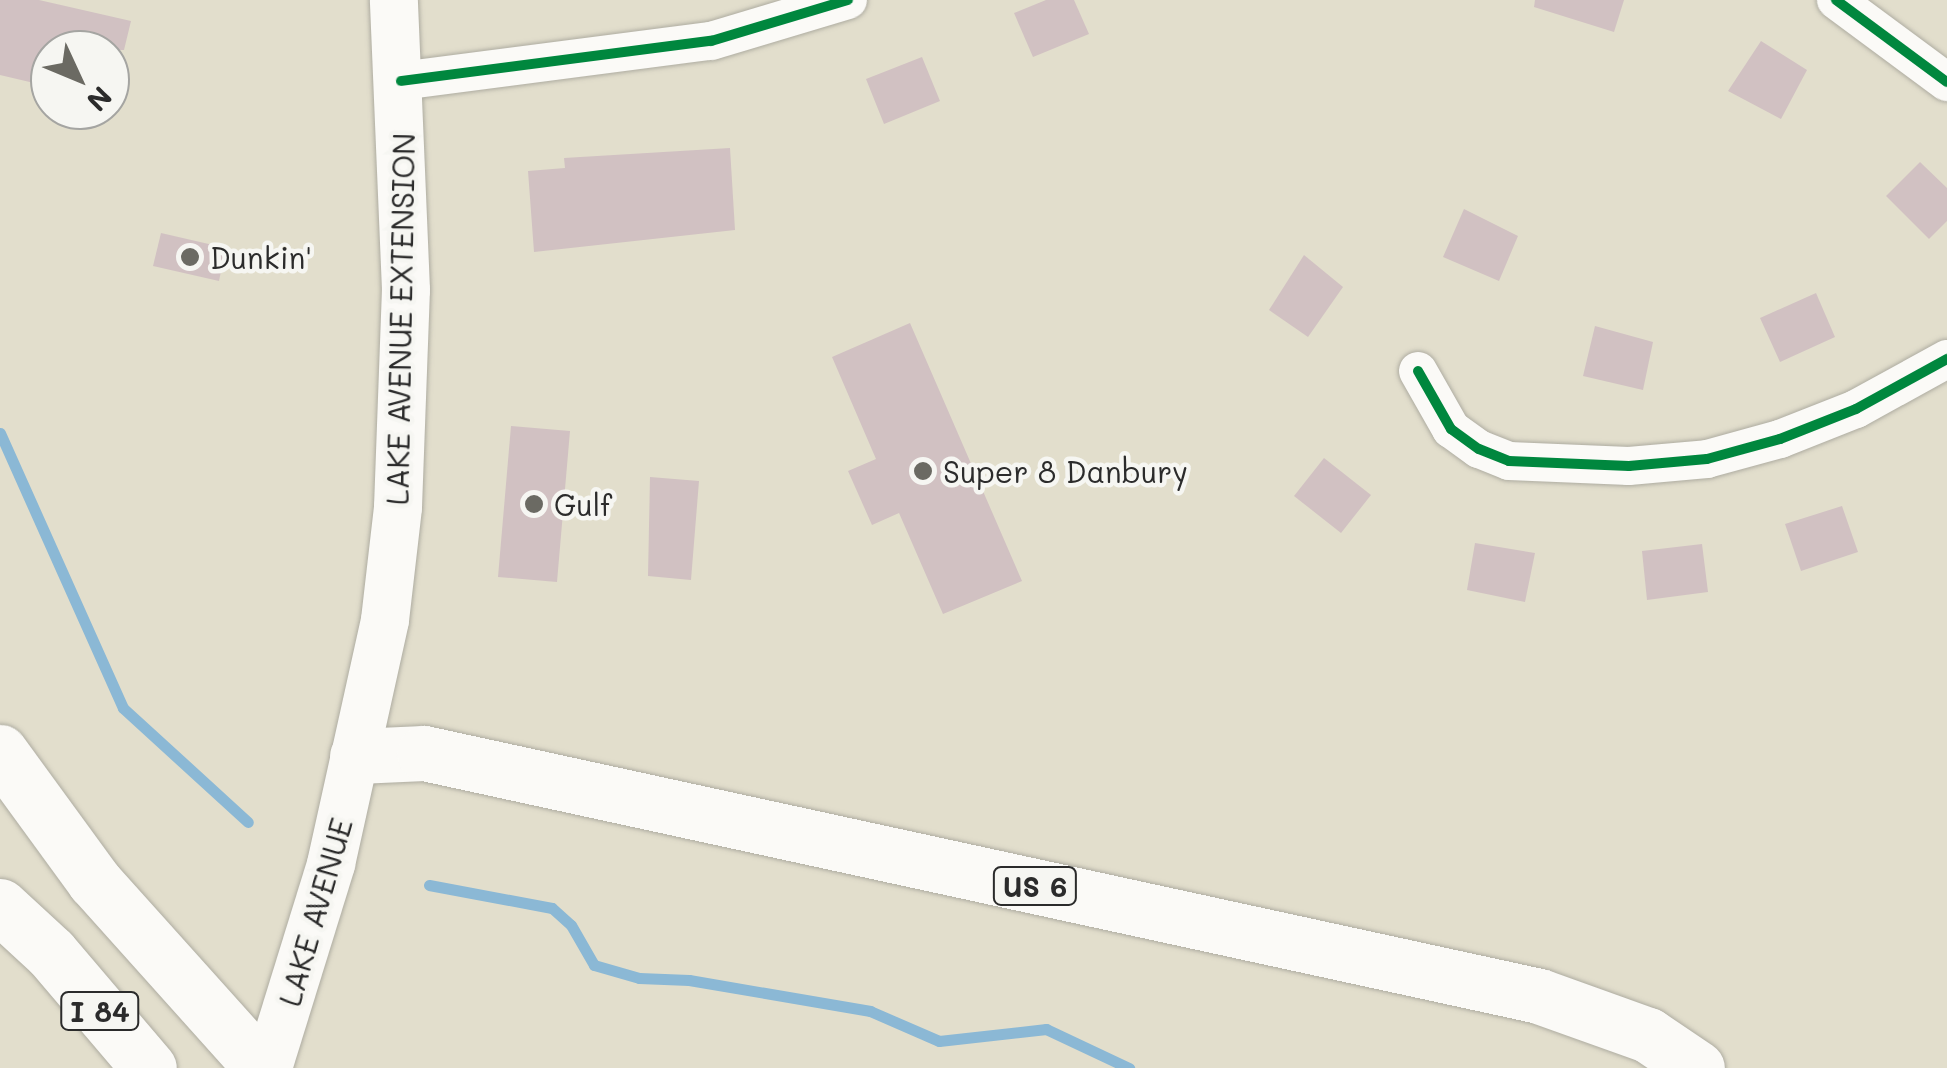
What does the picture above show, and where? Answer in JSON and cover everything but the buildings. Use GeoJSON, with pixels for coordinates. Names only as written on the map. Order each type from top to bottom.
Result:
{"type":"FeatureCollection","features":[{"type":"Feature","properties":{"kind":"highway"},"geometry":{"type":"LineString","coordinates":[[0,752],[94,881],[213,1018],[265,1068]]}},
{"type":"Feature","properties":{"kind":"highway","name":"US 6"},"geometry":{"type":"LineString","coordinates":[[358,756],[424,753],[1539,996],[1648,1035],[1697,1068]]}},
{"type":"Feature","properties":{"kind":"highway"},"geometry":{"type":"LineString","coordinates":[[358,756],[418,786],[1531,1029],[1637,1068]]}},
{"type":"Feature","properties":{"kind":"highway","name":"I 84"},"geometry":{"type":"LineString","coordinates":[[0,875],[51,953],[149,1068]]}},
{"type":"Feature","properties":{"kind":"highway"},"geometry":{"type":"LineString","coordinates":[[0,906],[51,953]]}},
{"type":"Feature","properties":{"kind":"main road","name":"LAKE AVENUE EXTENSION"},"geometry":{"type":"LineString","coordinates":[[358,756],[385,620],[398,508],[406,290],[401,81],[394,0]]}},
{"type":"Feature","properties":{"kind":"main road","name":"LAKE AVENUE"},"geometry":{"type":"LineString","coordinates":[[265,1068],[358,756]]}},
{"type":"Feature","properties":{"kind":"street"},"geometry":{"type":"LineString","coordinates":[[401,81],[711,41],[848,0]]}},
{"type":"Feature","properties":{"kind":"street"},"geometry":{"type":"LineString","coordinates":[[1836,0],[1947,82]]}},
{"type":"Feature","properties":{"kind":"street"},"geometry":{"type":"LineString","coordinates":[[1418,372],[1451,429],[1479,449],[1509,462],[1629,466],[1707,458],[1780,439],[1856,408],[1947,359]]}},
{"type":"Feature","properties":{"kind":"waterway"},"geometry":{"type":"LineString","coordinates":[[0,433],[123,708],[248,822]]}},
{"type":"Feature","properties":{"kind":"waterway"},"geometry":{"type":"LineString","coordinates":[[429,885],[552,908],[571,925],[594,965],[639,978],[689,980],[870,1011],[939,1041],[1046,1029],[1129,1068]]}},
{"type":"Feature","properties":{"kind":"cycle path"},"geometry":{"type":"LineString","coordinates":[[401,81],[711,41],[848,0]]}},
{"type":"Feature","properties":{"kind":"cycle path"},"geometry":{"type":"LineString","coordinates":[[1836,0],[1947,82]]}},
{"type":"Feature","properties":{"kind":"cycle path"},"geometry":{"type":"LineString","coordinates":[[1418,371],[1451,429],[1479,449],[1509,461],[1629,466],[1707,459],[1780,439],[1856,409],[1947,359]]}},
{"type":"Feature","properties":{"kind":"place","name":"Dunkin'"},"geometry":{"type":"Point","coordinates":[190,257]}},
{"type":"Feature","properties":{"kind":"place","name":"Super 8 Danbury"},"geometry":{"type":"Point","coordinates":[923,471]}},
{"type":"Feature","properties":{"kind":"place","name":"Gulf"},"geometry":{"type":"Point","coordinates":[534,504]}}]}
